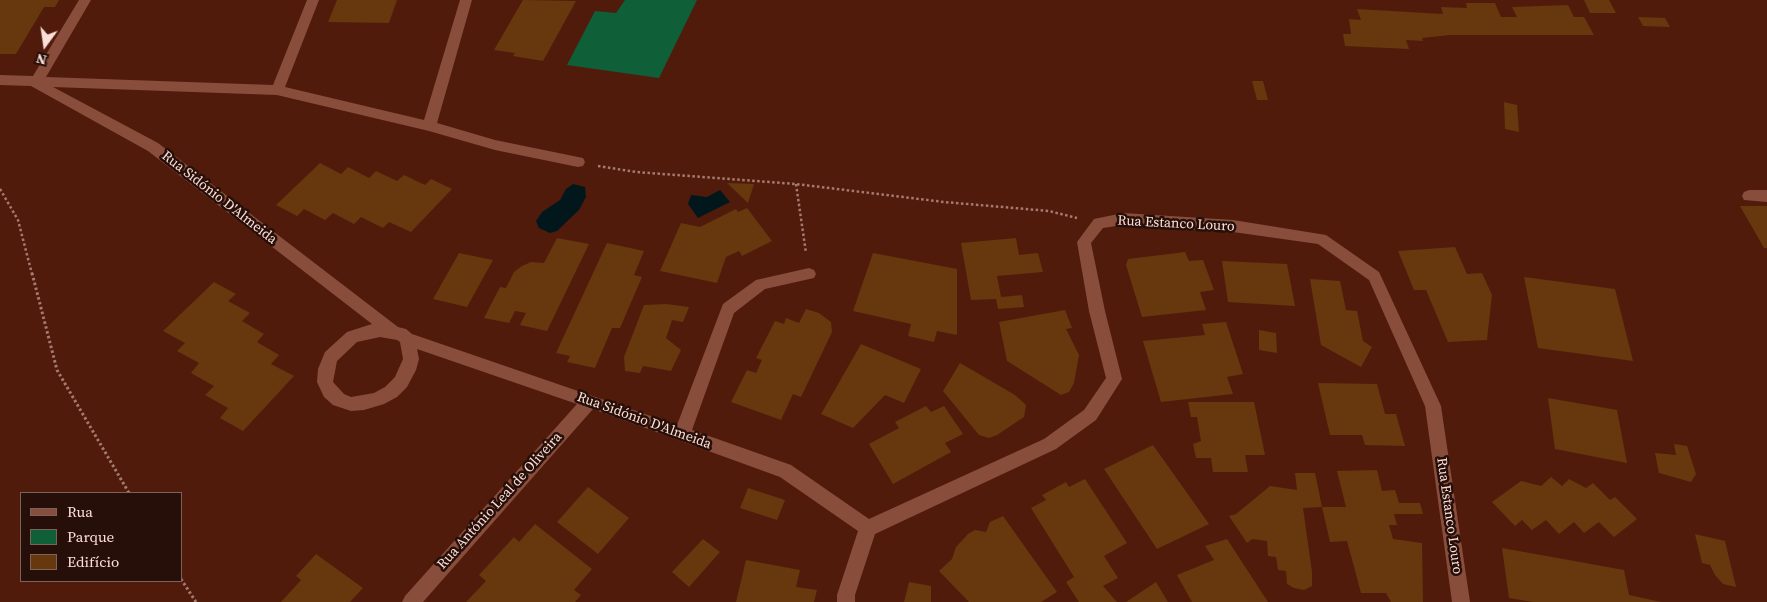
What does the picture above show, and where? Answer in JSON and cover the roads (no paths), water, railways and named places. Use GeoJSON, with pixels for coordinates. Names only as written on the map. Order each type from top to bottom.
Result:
{"type":"FeatureCollection","features":[{"type":"Feature","properties":{"kind":"street"},"geometry":{"type":"LineString","coordinates":[[36,83],[86,0]]}},
{"type":"Feature","properties":{"kind":"street"},"geometry":{"type":"LineString","coordinates":[[277,90],[313,0]]}},
{"type":"Feature","properties":{"kind":"street"},"geometry":{"type":"LineString","coordinates":[[428,126],[466,0]]}},
{"type":"Feature","properties":{"kind":"street"},"geometry":{"type":"LineString","coordinates":[[0,80],[36,83],[277,90],[428,126],[495,145],[578,162]]}},
{"type":"Feature","properties":{"kind":"street","name":"Rua Sidónio D'Almeida"},"geometry":{"type":"LineString","coordinates":[[36,83],[153,147],[392,331],[401,334],[407,339],[590,401],[785,471],[868,528]]}},
{"type":"Feature","properties":{"kind":"street"},"geometry":{"type":"LineString","coordinates":[[1748,196],[1767,196]]}},
{"type":"Feature","properties":{"kind":"street","name":"Rua Estanco Louro"},"geometry":{"type":"LineString","coordinates":[[868,528],[1050,444],[1090,415],[1114,380],[1097,311],[1084,242],[1099,222],[1123,219],[1234,226],[1321,238],[1374,276],[1433,406],[1461,602]]}},
{"type":"Feature","properties":{"kind":"street"},"geometry":{"type":"LineString","coordinates":[[682,434],[728,309],[761,284],[809,274]]}},
{"type":"Feature","properties":{"kind":"street"},"geometry":{"type":"LineString","coordinates":[[392,331],[366,332],[352,337],[330,357],[326,369],[325,382],[330,392],[339,400],[351,404],[371,401],[391,392],[401,382],[408,370],[411,359],[407,339]]}},
{"type":"Feature","properties":{"kind":"street","name":"Rua António Leal de Oliveira"},"geometry":{"type":"LineString","coordinates":[[411,602],[590,401]]}},
{"type":"Feature","properties":{"kind":"street"},"geometry":{"type":"LineString","coordinates":[[846,602],[846,595],[868,528]]}},
{"type":"Feature","properties":{"kind":"water"},"geometry":{"type":"Polygon","coordinates":[[[573,184],[585,187],[586,197],[579,210],[557,231],[550,233],[539,228],[536,221],[542,212],[560,200],[566,189],[573,184]]]}},
{"type":"Feature","properties":{"kind":"water"},"geometry":{"type":"Polygon","coordinates":[[[720,190],[730,202],[698,218],[688,204],[691,195],[707,197],[720,190]]]}}]}
